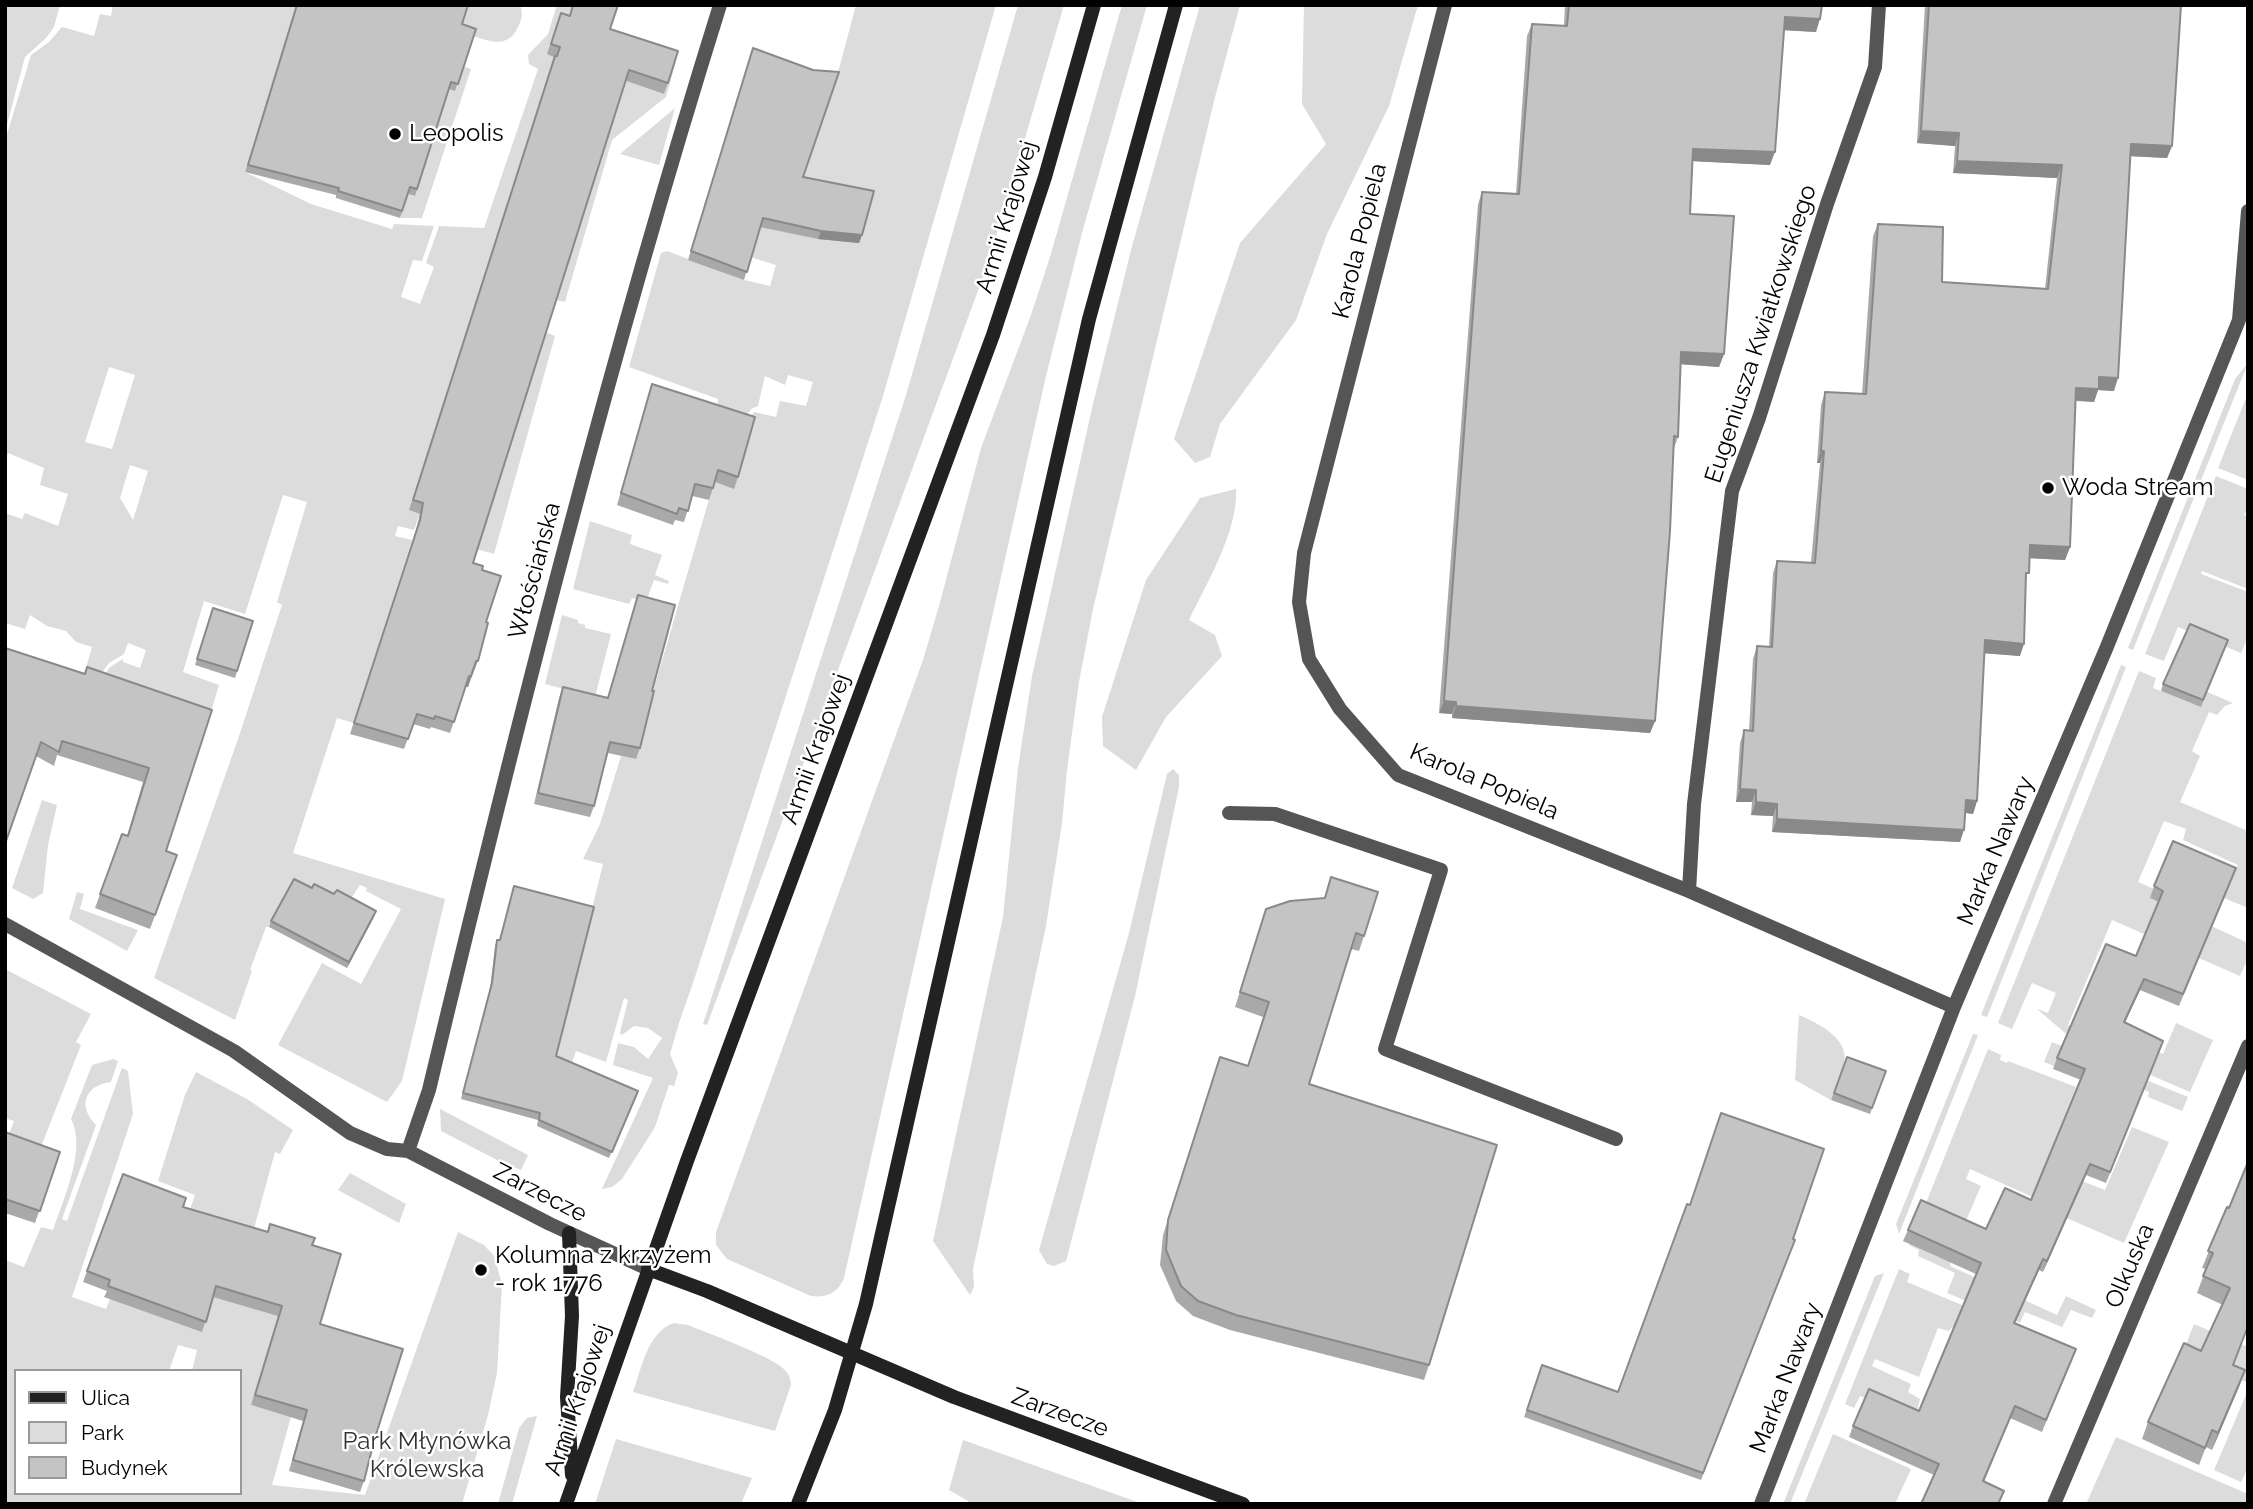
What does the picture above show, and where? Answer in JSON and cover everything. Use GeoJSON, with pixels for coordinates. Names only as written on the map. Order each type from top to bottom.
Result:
{"type":"FeatureCollection","features":[{"type":"Feature","properties":{"kind":"main road","name":"Armii Krajowej"},"geometry":{"type":"LineString","coordinates":[[566,1504],[648,1269],[993,335],[1033,214],[1094,5]]}},
{"type":"Feature","properties":{"kind":"main road"},"geometry":{"type":"LineString","coordinates":[[798,1504],[853,1354],[893,1191],[1083,344],[1176,5]]}},
{"type":"Feature","properties":{"kind":"main road"},"geometry":{"type":"LineString","coordinates":[[569,1233],[572,1316],[568,1397],[572,1483]]}},
{"type":"Feature","properties":{"kind":"main road","name":"Zarzecze"},"geometry":{"type":"LineString","coordinates":[[648,1269],[707,1291],[1005,1417],[1243,1504]]}},
{"type":"Feature","properties":{"kind":"street","name":"Włościańska"},"geometry":{"type":"LineString","coordinates":[[408,1151],[429,1090],[550,600],[611,371],[720,5]]}},
{"type":"Feature","properties":{"kind":"street","name":"Karola Popiela"},"geometry":{"type":"LineString","coordinates":[[1445,5],[1304,552],[1299,601],[1310,659],[1340,709],[1398,775],[1689,891],[1954,1007]]}},
{"type":"Feature","properties":{"kind":"street","name":"Eugeniusza Kwiatkowskiego"},"geometry":{"type":"LineString","coordinates":[[1689,891],[1694,804],[1732,491],[1759,418],[1827,204],[1875,67],[1879,5]]}},
{"type":"Feature","properties":{"kind":"street","name":"Marka Nawary"},"geometry":{"type":"LineString","coordinates":[[1761,1504],[1954,1007],[2243,322],[2248,211]]}},
{"type":"Feature","properties":{"kind":"street"},"geometry":{"type":"LineString","coordinates":[[1229,813],[1275,814],[1441,870],[1385,1049],[1616,1139]]}},
{"type":"Feature","properties":{"kind":"street","name":"Zarzecze"},"geometry":{"type":"LineString","coordinates":[[5,923],[225,1045],[350,1133],[387,1149],[408,1151],[569,1233],[648,1269]]}},
{"type":"Feature","properties":{"kind":"street","name":"Olkuska"},"geometry":{"type":"LineString","coordinates":[[2053,1504],[2248,1046]]}},
{"type":"Feature","properties":{"kind":"green space"},"geometry":{"type":"Polygon","coordinates":[[[5,5],[60,5],[54,27],[25,57],[5,132],[5,5]]]}},
{"type":"Feature","properties":{"kind":"green space"},"geometry":{"type":"Polygon","coordinates":[[[113,5],[296,5],[245,172],[311,204],[392,229],[394,224],[434,226],[422,261],[413,260],[401,297],[420,304],[434,267],[426,263],[439,226],[484,228],[538,69],[529,64],[528,55],[548,34],[557,5],[573,5],[410,510],[420,514],[414,530],[398,526],[395,536],[412,540],[354,723],[337,718],[293,853],[445,899],[402,1081],[387,1102],[278,1045],[322,963],[361,984],[401,909],[366,891],[367,888],[360,885],[348,903],[291,885],[269,927],[266,927],[235,1020],[154,978],[282,605],[277,602],[307,502],[283,495],[245,614],[204,601],[183,672],[219,685],[207,725],[170,713],[105,674],[110,667],[123,659],[123,662],[140,668],[146,650],[128,643],[124,654],[109,663],[101,674],[82,682],[92,647],[76,642],[66,631],[47,626],[30,615],[25,629],[5,623],[5,513],[22,519],[25,513],[58,526],[68,494],[40,485],[44,468],[8,453],[5,461],[5,141],[31,55],[49,42],[62,27],[94,36],[100,14],[111,16],[113,5]],[[109,367],[85,442],[112,449],[135,375],[109,367]],[[130,465],[120,498],[133,520],[148,471],[130,465]]]}},
{"type":"Feature","properties":{"kind":"green space"},"geometry":{"type":"Polygon","coordinates":[[[468,5],[520,5],[522,14],[513,35],[507,40],[484,40],[460,31],[468,5]]]}},
{"type":"Feature","properties":{"kind":"green space"},"geometry":{"type":"Polygon","coordinates":[[[856,5],[996,5],[883,396],[680,1020],[670,1054],[678,1073],[674,1086],[669,1085],[655,1127],[622,1179],[612,1187],[602,1189],[653,1078],[613,1065],[618,1043],[634,1047],[648,1059],[662,1038],[648,1028],[634,1026],[622,1035],[620,1033],[628,1000],[624,998],[606,1062],[576,1051],[570,1069],[554,1062],[603,864],[583,859],[600,824],[621,756],[636,759],[714,482],[733,488],[734,444],[754,412],[776,417],[780,401],[806,406],[813,382],[788,375],[785,385],[765,376],[758,406],[751,409],[729,443],[717,415],[718,399],[629,367],[661,253],[667,251],[744,280],[770,286],[776,265],[750,257],[768,199],[836,80],[856,5]]]}},
{"type":"Feature","properties":{"kind":"green space"},"geometry":{"type":"Polygon","coordinates":[[[1018,5],[1064,5],[989,261],[707,1025],[703,1024],[906,395],[1018,5]]]}},
{"type":"Feature","properties":{"kind":"green space"},"geometry":{"type":"Polygon","coordinates":[[[1122,5],[1147,5],[1082,233],[1046,376],[844,1278],[839,1287],[831,1293],[811,1296],[727,1259],[716,1245],[716,1232],[923,660],[981,448],[1050,257],[1122,5]]]}},
{"type":"Feature","properties":{"kind":"green space"},"geometry":{"type":"Polygon","coordinates":[[[1200,5],[1240,5],[1214,101],[1093,609],[1079,682],[1046,926],[973,1269],[974,1287],[970,1295],[933,1241],[1003,917],[1018,768],[1032,676],[1093,404],[1131,250],[1200,5]]]}},
{"type":"Feature","properties":{"kind":"green space"},"geometry":{"type":"Polygon","coordinates":[[[1304,5],[1418,5],[1389,106],[1327,234],[1296,320],[1220,424],[1210,457],[1195,463],[1174,439],[1240,243],[1326,144],[1302,104],[1304,5]]]}},
{"type":"Feature","properties":{"kind":"green space"},"geometry":{"type":"Polygon","coordinates":[[[674,61],[666,97],[612,140],[565,302],[556,300],[605,74],[664,94],[674,61]]]}},
{"type":"Feature","properties":{"kind":"green space"},"geometry":{"type":"Polygon","coordinates":[[[463,66],[471,69],[422,218],[400,218],[407,194],[414,196],[449,89],[463,66]]]}},
{"type":"Feature","properties":{"kind":"green space"},"geometry":{"type":"Polygon","coordinates":[[[675,108],[659,165],[620,154],[675,108]]]}},
{"type":"Feature","properties":{"kind":"green space"},"geometry":{"type":"Polygon","coordinates":[[[545,332],[555,336],[494,554],[473,548],[545,332]]]}},
{"type":"Feature","properties":{"kind":"green space"},"geometry":{"type":"Polygon","coordinates":[[[2248,363],[2133,650],[2128,648],[2235,379],[2248,363]]]}},
{"type":"Feature","properties":{"kind":"green space"},"geometry":{"type":"Polygon","coordinates":[[[2248,393],[2248,480],[2218,468],[2248,393]]]}},
{"type":"Feature","properties":{"kind":"green space"},"geometry":{"type":"Polygon","coordinates":[[[2216,476],[2248,489],[2248,507],[2244,515],[2248,517],[2248,589],[2202,571],[2201,574],[2248,592],[2248,642],[2241,653],[2178,627],[2164,661],[2145,654],[2216,476]]]}},
{"type":"Feature","properties":{"kind":"green space"},"geometry":{"type":"Polygon","coordinates":[[[1236,489],[1227,539],[1189,620],[1215,635],[1222,656],[1166,717],[1136,770],[1103,746],[1102,717],[1146,580],[1200,498],[1236,489]]]}},
{"type":"Feature","properties":{"kind":"green space"},"geometry":{"type":"Polygon","coordinates":[[[590,521],[632,535],[630,544],[662,555],[655,575],[669,581],[668,584],[654,580],[646,602],[632,598],[629,604],[573,589],[590,521]]]}},
{"type":"Feature","properties":{"kind":"green space"},"geometry":{"type":"Polygon","coordinates":[[[562,615],[578,620],[585,628],[611,634],[595,697],[545,684],[562,615]]]}},
{"type":"Feature","properties":{"kind":"green space"},"geometry":{"type":"Polygon","coordinates":[[[2121,665],[2126,667],[1987,1017],[1981,1015],[2121,665]]]}},
{"type":"Feature","properties":{"kind":"green space"},"geometry":{"type":"Polygon","coordinates":[[[2139,671],[2156,678],[2153,688],[2191,703],[2198,688],[2233,703],[2225,706],[2217,715],[2209,712],[2192,751],[2200,756],[2180,802],[2248,831],[2248,908],[2224,898],[2238,865],[2183,840],[2186,829],[2164,821],[2138,882],[2154,889],[2151,898],[2248,943],[2248,958],[2240,976],[2112,920],[2068,1025],[2127,1049],[2131,1041],[2163,1054],[2176,1023],[2213,1040],[2190,1092],[2078,1044],[2037,1009],[2048,1013],[2056,993],[2032,983],[2012,1029],[1998,1023],[2139,671]]]}},
{"type":"Feature","properties":{"kind":"green space"},"geometry":{"type":"Polygon","coordinates":[[[1173,769],[1179,775],[1179,787],[1135,996],[1066,1261],[1054,1266],[1047,1264],[1039,1250],[1129,933],[1167,774],[1173,769]]]}},
{"type":"Feature","properties":{"kind":"green space"},"geometry":{"type":"Polygon","coordinates":[[[42,800],[57,805],[48,845],[43,893],[33,899],[12,888],[42,800]]]}},
{"type":"Feature","properties":{"kind":"green space"},"geometry":{"type":"Polygon","coordinates":[[[77,892],[84,894],[80,909],[138,930],[127,951],[69,919],[77,892]]]}},
{"type":"Feature","properties":{"kind":"green space"},"geometry":{"type":"Polygon","coordinates":[[[5,969],[91,1014],[76,1042],[81,1045],[40,1149],[8,1137],[14,1121],[5,1118],[5,969]]]}},
{"type":"Feature","properties":{"kind":"green space"},"geometry":{"type":"Polygon","coordinates":[[[1799,1015],[1830,1033],[1842,1046],[1845,1054],[1843,1068],[1831,1100],[1795,1080],[1799,1015]]]}},
{"type":"Feature","properties":{"kind":"green space"},"geometry":{"type":"Polygon","coordinates":[[[1973,1034],[1978,1035],[1899,1234],[1896,1224],[1973,1034]]]}},
{"type":"Feature","properties":{"kind":"green space"},"geometry":{"type":"Polygon","coordinates":[[[2052,1042],[2188,1097],[2182,1111],[2148,1097],[2149,1092],[2083,1064],[2077,1075],[2044,1062],[2052,1042]]]}},
{"type":"Feature","properties":{"kind":"green space"},"geometry":{"type":"Polygon","coordinates":[[[1988,1049],[2001,1055],[2000,1060],[2076,1087],[2044,1166],[2105,1190],[2132,1127],[2169,1142],[2124,1243],[2053,1212],[2055,1207],[1970,1169],[1966,1179],[1981,1186],[1962,1230],[1932,1254],[1951,1262],[1950,1266],[2057,1315],[2066,1296],[2096,1310],[2092,1318],[2071,1310],[2062,1327],[2025,1312],[2020,1323],[1947,1293],[1955,1273],[1918,1256],[1919,1250],[1909,1245],[1988,1049]]]}},
{"type":"Feature","properties":{"kind":"green space","name":"Park Młynówka Królewska"},"geometry":{"type":"Polygon","coordinates":[[[113,1059],[118,1061],[111,1082],[95,1087],[87,1098],[87,1111],[96,1125],[62,1219],[67,1221],[122,1068],[128,1071],[133,1114],[72,1297],[106,1309],[110,1299],[188,1215],[195,1195],[158,1181],[185,1095],[196,1072],[247,1099],[293,1130],[280,1154],[275,1152],[253,1232],[318,1328],[251,1405],[291,1417],[272,1485],[365,1495],[458,1232],[484,1245],[494,1256],[502,1284],[497,1373],[488,1415],[462,1504],[5,1504],[5,1260],[24,1267],[41,1227],[53,1230],[75,1159],[75,1131],[71,1119],[92,1065],[113,1059]]]}},
{"type":"Feature","properties":{"kind":"green space"},"geometry":{"type":"Polygon","coordinates":[[[440,1109],[528,1155],[521,1170],[441,1131],[440,1109]]]}},
{"type":"Feature","properties":{"kind":"green space"},"geometry":{"type":"Polygon","coordinates":[[[350,1173],[406,1204],[399,1223],[338,1190],[350,1173]]]}},
{"type":"Feature","properties":{"kind":"green space"},"geometry":{"type":"Polygon","coordinates":[[[1899,1269],[1910,1274],[1907,1282],[2055,1344],[1963,1331],[1952,1327],[1949,1331],[1938,1328],[1919,1377],[1875,1359],[1872,1366],[1911,1384],[1908,1392],[1920,1399],[1915,1420],[1860,1396],[1854,1408],[1845,1404],[1899,1269]]]}},
{"type":"Feature","properties":{"kind":"green space"},"geometry":{"type":"Polygon","coordinates":[[[1884,1273],[1790,1504],[1783,1504],[1875,1276],[1884,1273]]]}},
{"type":"Feature","properties":{"kind":"green space"},"geometry":{"type":"Polygon","coordinates":[[[674,1323],[688,1325],[740,1346],[785,1370],[791,1385],[775,1431],[633,1392],[652,1342],[657,1334],[674,1323]]]}},
{"type":"Feature","properties":{"kind":"green space"},"geometry":{"type":"Polygon","coordinates":[[[2194,1324],[2248,1347],[2248,1383],[2182,1355],[2194,1324]]]}},
{"type":"Feature","properties":{"kind":"green space"},"geometry":{"type":"Polygon","coordinates":[[[2248,1390],[2248,1468],[2241,1482],[2214,1470],[2248,1390]]]}},
{"type":"Feature","properties":{"kind":"green space"},"geometry":{"type":"Polygon","coordinates":[[[537,1416],[512,1504],[498,1504],[519,1428],[527,1418],[537,1416]]]}},
{"type":"Feature","properties":{"kind":"green space"},"geometry":{"type":"Polygon","coordinates":[[[1833,1434],[1911,1469],[1895,1504],[1804,1504],[1833,1434]]]}},
{"type":"Feature","properties":{"kind":"green space"},"geometry":{"type":"Polygon","coordinates":[[[2116,1437],[2248,1494],[2248,1504],[2086,1504],[2116,1437]]]}},
{"type":"Feature","properties":{"kind":"green space"},"geometry":{"type":"Polygon","coordinates":[[[616,1439],[752,1478],[741,1504],[595,1504],[616,1439]]]}},
{"type":"Feature","properties":{"kind":"green space"},"geometry":{"type":"Polygon","coordinates":[[[963,1440],[1143,1504],[973,1504],[949,1490],[963,1440]]]}},
{"type":"Feature","properties":{"kind":"building"},"geometry":{"type":"Polygon","coordinates":[[[297,5],[468,5],[462,24],[476,29],[458,84],[451,82],[417,189],[410,187],[402,211],[338,191],[339,188],[248,165],[297,5]]]}},
{"type":"Feature","properties":{"kind":"building"},"geometry":{"type":"Polygon","coordinates":[[[573,5],[618,5],[610,29],[678,51],[668,83],[629,70],[473,563],[483,566],[482,570],[501,576],[486,622],[488,623],[478,661],[469,676],[454,722],[417,714],[408,739],[354,723],[420,520],[423,503],[413,500],[560,47],[551,44],[561,13],[570,16],[573,5]]]}},
{"type":"Feature","properties":{"kind":"building"},"geometry":{"type":"Polygon","coordinates":[[[1569,5],[1822,5],[1820,19],[1785,17],[1775,152],[1693,149],[1690,214],[1734,216],[1724,354],[1681,352],[1678,437],[1674,436],[1670,531],[1655,721],[1456,706],[1456,702],[1444,701],[1482,192],[1519,194],[1532,24],[1567,26],[1569,5]]]}},
{"type":"Feature","properties":{"kind":"building"},"geometry":{"type":"Polygon","coordinates":[[[1929,5],[2181,5],[2172,146],[2131,144],[2118,378],[2099,377],[2099,389],[2076,388],[2070,547],[2030,545],[2029,573],[2026,573],[2024,644],[1985,640],[1977,801],[1966,800],[1964,830],[1777,819],[1777,804],[1756,802],[1756,790],[1740,789],[1744,730],[1753,731],[1757,646],[1772,647],[1777,561],[1815,563],[1824,451],[1821,451],[1825,392],[1866,394],[1878,224],[1943,227],[1942,282],[2048,289],[2062,165],[1957,161],[1959,133],[1921,131],[1929,5]]]}},
{"type":"Feature","properties":{"kind":"building"},"geometry":{"type":"Polygon","coordinates":[[[753,48],[813,70],[839,72],[803,177],[874,191],[862,235],[821,231],[763,218],[747,272],[691,251],[753,48]]]}},
{"type":"Feature","properties":{"kind":"building"},"geometry":{"type":"Polygon","coordinates":[[[652,384],[755,417],[738,477],[718,470],[713,488],[695,484],[688,511],[679,508],[677,514],[621,493],[652,384]]]}},
{"type":"Feature","properties":{"kind":"building"},"geometry":{"type":"Polygon","coordinates":[[[638,595],[675,605],[640,748],[610,742],[594,806],[538,793],[563,687],[608,698],[638,595]]]}},
{"type":"Feature","properties":{"kind":"building"},"geometry":{"type":"Polygon","coordinates":[[[213,608],[253,621],[237,671],[197,659],[213,608]]]}},
{"type":"Feature","properties":{"kind":"building"},"geometry":{"type":"Polygon","coordinates":[[[2190,624],[2228,640],[2203,700],[2163,684],[2190,624]]]}},
{"type":"Feature","properties":{"kind":"building"},"geometry":{"type":"Polygon","coordinates":[[[5,648],[85,674],[87,667],[212,710],[166,851],[177,855],[155,915],[100,894],[122,834],[128,836],[149,768],[62,741],[59,752],[41,742],[5,844],[5,648]]]}},
{"type":"Feature","properties":{"kind":"building"},"geometry":{"type":"Polygon","coordinates":[[[2173,841],[2236,868],[2183,994],[2144,979],[2124,1022],[2163,1041],[2110,1172],[2090,1164],[2047,1261],[2043,1259],[2014,1323],[2076,1349],[2046,1420],[2015,1406],[1983,1481],[2004,1491],[1998,1504],[1921,1504],[1939,1464],[1853,1426],[1869,1389],[1919,1411],[1981,1263],[1908,1230],[1921,1200],[1986,1229],[2005,1188],[2031,1200],[2085,1069],[2057,1058],[2106,944],[2136,956],[2163,891],[2154,886],[2173,841]]]}},
{"type":"Feature","properties":{"kind":"building"},"geometry":{"type":"Polygon","coordinates":[[[1331,877],[1378,892],[1364,936],[1356,933],[1309,1084],[1497,1145],[1429,1365],[1236,1315],[1198,1301],[1181,1286],[1166,1250],[1168,1220],[1220,1057],[1248,1066],[1269,1002],[1240,992],[1266,909],[1290,901],[1325,898],[1331,877]]]}},
{"type":"Feature","properties":{"kind":"building"},"geometry":{"type":"Polygon","coordinates":[[[294,879],[312,888],[314,884],[334,894],[337,890],[376,911],[349,962],[271,921],[294,879]]]}},
{"type":"Feature","properties":{"kind":"building"},"geometry":{"type":"Polygon","coordinates":[[[514,886],[594,907],[556,1056],[638,1091],[612,1152],[539,1120],[540,1113],[463,1093],[492,983],[497,940],[500,940],[514,886]]]}},
{"type":"Feature","properties":{"kind":"building"},"geometry":{"type":"Polygon","coordinates":[[[1847,1057],[1886,1071],[1872,1108],[1834,1093],[1847,1057]]]}},
{"type":"Feature","properties":{"kind":"building"},"geometry":{"type":"Polygon","coordinates":[[[1721,1113],[1824,1149],[1793,1239],[1795,1240],[1703,1473],[1527,1410],[1542,1365],[1618,1392],[1687,1204],[1690,1205],[1721,1113]]]}},
{"type":"Feature","properties":{"kind":"building"},"geometry":{"type":"Polygon","coordinates":[[[5,1132],[60,1152],[40,1211],[5,1199],[5,1132]]]}},
{"type":"Feature","properties":{"kind":"building"},"geometry":{"type":"Polygon","coordinates":[[[2248,1162],[2248,1326],[2233,1365],[2245,1370],[2218,1433],[2212,1430],[2205,1448],[2148,1422],[2184,1343],[2201,1351],[2230,1288],[2203,1276],[2213,1253],[2208,1251],[2248,1162]]]}},
{"type":"Feature","properties":{"kind":"building"},"geometry":{"type":"Polygon","coordinates":[[[123,1174],[186,1198],[183,1207],[268,1232],[270,1224],[315,1238],[312,1245],[341,1254],[320,1324],[403,1349],[364,1481],[293,1460],[307,1410],[255,1395],[282,1306],[216,1286],[206,1322],[108,1286],[110,1280],[87,1271],[123,1174]]]}},
{"type":"Feature","properties":{"kind":"place","name":"Leopolis"},"geometry":{"type":"Point","coordinates":[395,134]}},
{"type":"Feature","properties":{"kind":"place","name":"Woda Stream"},"geometry":{"type":"Point","coordinates":[2048,488]}},
{"type":"Feature","properties":{"kind":"place","name":"Kolumna z krzyżem - rok 1776"},"geometry":{"type":"Point","coordinates":[481,1270]}}]}
